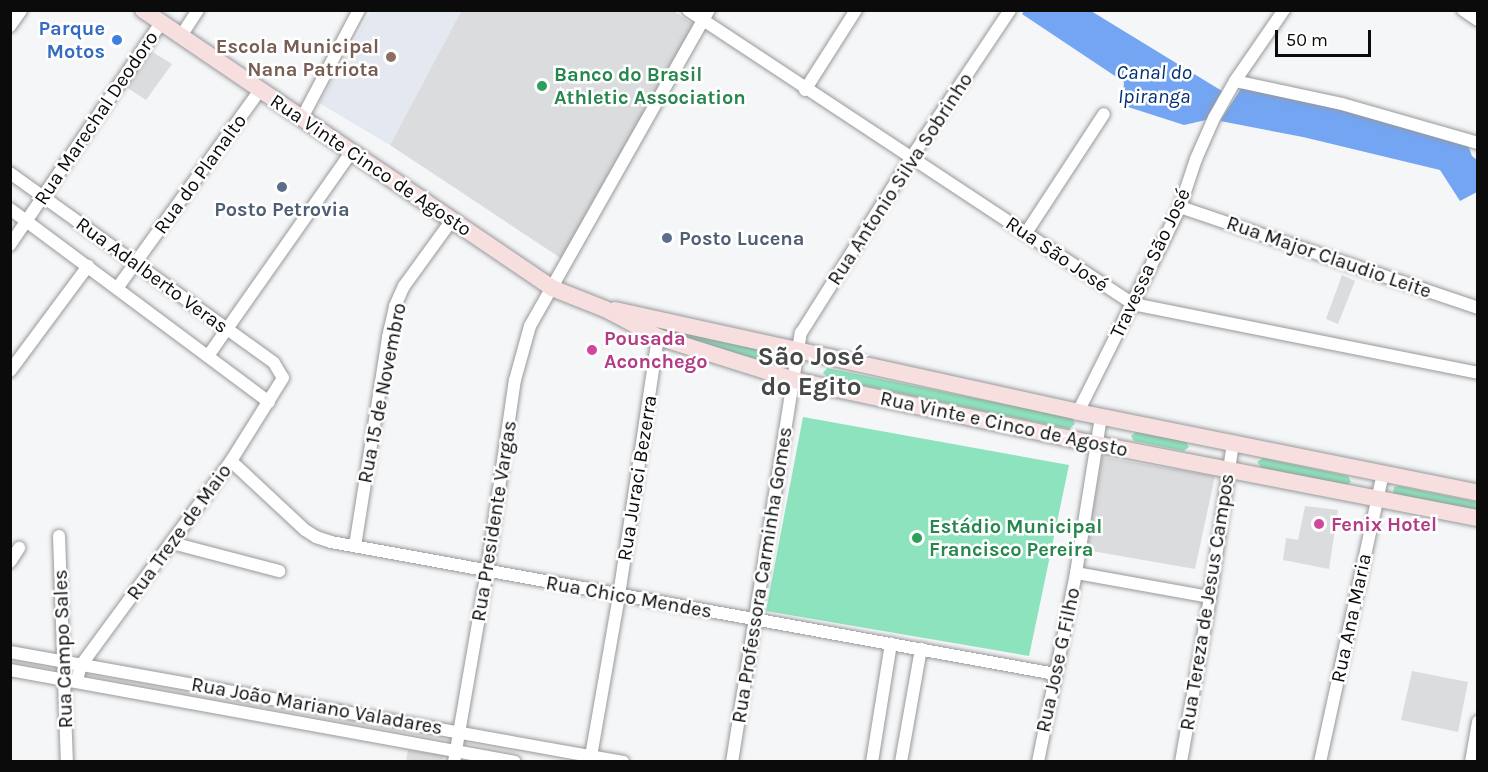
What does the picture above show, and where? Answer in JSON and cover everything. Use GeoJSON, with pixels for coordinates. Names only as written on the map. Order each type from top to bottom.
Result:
{"type":"FeatureCollection","features":[{"type":"Feature","properties":{"kind":"main road","name":"Rua Vinte Cinco de Agosto"},"geometry":{"type":"LineString","coordinates":[[143,10],[552,288],[605,309]]}},
{"type":"Feature","properties":{"kind":"main road","name":"Rua Vinte e Cinco de Agosto"},"geometry":{"type":"LineString","coordinates":[[605,309],[623,310],[798,352],[1101,417],[1478,493]]}},
{"type":"Feature","properties":{"kind":"main road","name":"Rua Vinte e Cinco de Agosto"},"geometry":{"type":"LineString","coordinates":[[605,309],[658,337],[794,380],[1096,444],[1478,518]]}},
{"type":"Feature","properties":{"kind":"street"},"geometry":{"type":"LineString","coordinates":[[10,26],[21,10]]}},
{"type":"Feature","properties":{"kind":"street"},"geometry":{"type":"LineString","coordinates":[[181,36],[198,10]]}},
{"type":"Feature","properties":{"kind":"street"},"geometry":{"type":"LineString","coordinates":[[302,118],[359,10]]}},
{"type":"Feature","properties":{"kind":"street","name":"Rua São José"},"geometry":{"type":"LineString","coordinates":[[688,10],[706,16],[806,90],[1132,304],[1478,373]]}},
{"type":"Feature","properties":{"kind":"street"},"geometry":{"type":"LineString","coordinates":[[806,90],[856,10]]}},
{"type":"Feature","properties":{"kind":"street","name":"Rua Antonio Silva Sobrinho"},"geometry":{"type":"LineString","coordinates":[[798,352],[801,333],[911,158],[1010,10]]}},
{"type":"Feature","properties":{"kind":"street","name":"Travessa São José"},"geometry":{"type":"LineString","coordinates":[[1078,412],[1180,207],[1196,159],[1214,118],[1235,81],[1284,10]]}},
{"type":"Feature","properties":{"kind":"street"},"geometry":{"type":"LineString","coordinates":[[1463,10],[1478,20]]}},
{"type":"Feature","properties":{"kind":"street","name":"Rua Presidente Vargas"},"geometry":{"type":"LineString","coordinates":[[455,756],[487,571],[516,380],[530,326],[706,16]]}},
{"type":"Feature","properties":{"kind":"street","name":"Rua Marechal Deodoro"},"geometry":{"type":"LineString","coordinates":[[10,245],[161,23]]}},
{"type":"Feature","properties":{"kind":"street"},"geometry":{"type":"LineString","coordinates":[[1235,81],[1342,104],[1478,142]]}},
{"type":"Feature","properties":{"kind":"street","name":"Rua do Planalto"},"geometry":{"type":"LineString","coordinates":[[118,287],[261,89]]}},
{"type":"Feature","properties":{"kind":"street"},"geometry":{"type":"LineString","coordinates":[[1026,233],[1104,114]]}},
{"type":"Feature","properties":{"kind":"street"},"geometry":{"type":"LineString","coordinates":[[208,356],[352,151]]}},
{"type":"Feature","properties":{"kind":"street","name":"Rua Adalberto Veras"},"geometry":{"type":"LineString","coordinates":[[10,173],[274,363],[282,374],[281,384]]}},
{"type":"Feature","properties":{"kind":"street","name":"Rua Major Claudio Leite"},"geometry":{"type":"LineString","coordinates":[[1180,207],[1478,308]]}},
{"type":"Feature","properties":{"kind":"street","name":"Rua Adalberto Veras"},"geometry":{"type":"LineString","coordinates":[[10,209],[118,287],[269,402]]}},
{"type":"Feature","properties":{"kind":"street","name":"Rua 15 de Novembro"},"geometry":{"type":"LineString","coordinates":[[355,546],[386,348],[395,306],[404,286],[452,220]]}},
{"type":"Feature","properties":{"kind":"street"},"geometry":{"type":"LineString","coordinates":[[10,370],[88,266]]}},
{"type":"Feature","properties":{"kind":"street","name":"Rua Juraci Bezerra"},"geometry":{"type":"LineString","coordinates":[[590,759],[619,595],[658,337]]}},
{"type":"Feature","properties":{"kind":"street","name":"Rua Professora Carminha Gomes"},"geometry":{"type":"LineString","coordinates":[[732,762],[798,352]]}},
{"type":"Feature","properties":{"kind":"street","name":"Rua Treze de Maio"},"geometry":{"type":"LineString","coordinates":[[77,680],[81,664],[231,461],[281,384]]}},
{"type":"Feature","properties":{"kind":"street","name":"Rua Jose G Filho"},"geometry":{"type":"LineString","coordinates":[[1038,762],[1076,573],[1101,417]]}},
{"type":"Feature","properties":{"kind":"street","name":"Rua Tereza de Jesus Campos"},"geometry":{"type":"LineString","coordinates":[[1181,762],[1210,597],[1233,443]]}},
{"type":"Feature","properties":{"kind":"street","name":"Rua Chico Mendes"},"geometry":{"type":"LineString","coordinates":[[231,461],[316,537],[487,571],[1055,674]]}},
{"type":"Feature","properties":{"kind":"street","name":"Rua Ana Maria"},"geometry":{"type":"LineString","coordinates":[[1320,762],[1383,474]]}},
{"type":"Feature","properties":{"kind":"street","name":"Rua Campo Sales"},"geometry":{"type":"LineString","coordinates":[[59,536],[67,762]]}},
{"type":"Feature","properties":{"kind":"street"},"geometry":{"type":"LineString","coordinates":[[171,543],[279,571]]}},
{"type":"Feature","properties":{"kind":"street"},"geometry":{"type":"LineString","coordinates":[[10,562],[19,548]]}},
{"type":"Feature","properties":{"kind":"street"},"geometry":{"type":"LineString","coordinates":[[1076,573],[1210,597]]}},
{"type":"Feature","properties":{"kind":"street"},"geometry":{"type":"LineString","coordinates":[[872,762],[891,644]]}},
{"type":"Feature","properties":{"kind":"street"},"geometry":{"type":"LineString","coordinates":[[900,762],[921,649]]}},
{"type":"Feature","properties":{"kind":"street","name":"Rua João Mariano Valadares"},"geometry":{"type":"LineString","coordinates":[[10,652],[459,731],[590,759],[622,762]]}},
{"type":"Feature","properties":{"kind":"street","name":"Rua João Mariano Valadares"},"geometry":{"type":"LineString","coordinates":[[10,670],[77,680],[455,756],[515,762]]}},
{"type":"Feature","properties":{"kind":"street"},"geometry":{"type":"LineString","coordinates":[[1471,762],[1478,722]]}},
{"type":"Feature","properties":{"kind":"shaded area","name":"Escola Municipal Nana Patriota"},"geometry":{"type":"Polygon","coordinates":[[[371,11],[462,11],[390,145],[319,103],[371,11]]]}},
{"type":"Feature","properties":{"kind":"green space"},"geometry":{"type":"Polygon","coordinates":[[[640,322],[769,351],[786,360],[789,368],[694,342],[640,322]]]}},
{"type":"Feature","properties":{"kind":"green space"},"geometry":{"type":"Polygon","coordinates":[[[827,368],[1072,418],[1075,424],[1069,429],[828,378],[823,373],[827,368]]]}},
{"type":"Feature","properties":{"kind":"green space","name":"Estádio Municipal Francisco Pereira"},"geometry":{"type":"Polygon","coordinates":[[[803,417],[1069,465],[1029,656],[766,611],[803,417]]]}},
{"type":"Feature","properties":{"kind":"green space"},"geometry":{"type":"Polygon","coordinates":[[[1136,432],[1186,442],[1189,447],[1184,451],[1134,441],[1131,436],[1136,432]]]}},
{"type":"Feature","properties":{"kind":"green space"},"geometry":{"type":"Polygon","coordinates":[[[1263,458],[1348,476],[1351,482],[1346,485],[1262,468],[1257,462],[1263,458]]]}},
{"type":"Feature","properties":{"kind":"green space"},"geometry":{"type":"Polygon","coordinates":[[[1399,486],[1477,502],[1477,512],[1393,494],[1394,487],[1399,486]]]}},
{"type":"Feature","properties":{"kind":"water","name":"Canal do Ipiranga"},"geometry":{"type":"Polygon","coordinates":[[[1024,11],[1091,11],[1222,91],[1206,120],[1184,125],[1122,105],[1124,82],[1022,14],[1024,11]]]}},
{"type":"Feature","properties":{"kind":"water","name":"Canal do Ipiranga"},"geometry":{"type":"Polygon","coordinates":[[[1242,87],[1318,104],[1468,145],[1472,156],[1477,160],[1477,192],[1460,201],[1440,170],[1303,137],[1220,121],[1242,87]]]}},
{"type":"Feature","properties":{"kind":"building","name":"Banco do Brasil Athletic Association"},"geometry":{"type":"Polygon","coordinates":[[[462,10],[672,10],[696,26],[565,261],[390,145],[462,10]]]}},
{"type":"Feature","properties":{"kind":"building"},"geometry":{"type":"Polygon","coordinates":[[[151,51],[172,64],[146,100],[126,87],[151,51]]]}},
{"type":"Feature","properties":{"kind":"building"},"geometry":{"type":"Polygon","coordinates":[[[1342,275],[1355,281],[1338,324],[1326,319],[1342,275]]]}},
{"type":"Feature","properties":{"kind":"building"},"geometry":{"type":"Polygon","coordinates":[[[1102,457],[1215,476],[1195,569],[1086,550],[1102,457]]]}},
{"type":"Feature","properties":{"kind":"building","name":"Fenix Hotel"},"geometry":{"type":"Polygon","coordinates":[[[1305,506],[1338,510],[1329,569],[1283,560],[1286,538],[1298,540],[1305,506]]]}},
{"type":"Feature","properties":{"kind":"building"},"geometry":{"type":"Polygon","coordinates":[[[1412,671],[1468,682],[1458,732],[1401,720],[1412,671]]]}},
{"type":"Feature","properties":{"kind":"building"},"geometry":{"type":"Polygon","coordinates":[[[408,750],[444,755],[443,762],[406,762],[408,750]]]}},
{"type":"Feature","properties":{"kind":"place","name":"Parque Motos"},"geometry":{"type":"Point","coordinates":[117,40]}},
{"type":"Feature","properties":{"kind":"place","name":"Escola Municipal Nana Patriota"},"geometry":{"type":"Point","coordinates":[391,57]}},
{"type":"Feature","properties":{"kind":"place","name":"Banco do Brasil Athletic Association"},"geometry":{"type":"Point","coordinates":[542,86]}},
{"type":"Feature","properties":{"kind":"place","name":"Posto Petrovia"},"geometry":{"type":"Point","coordinates":[282,187]}},
{"type":"Feature","properties":{"kind":"place","name":"Posto Lucena"},"geometry":{"type":"Point","coordinates":[667,238]}},
{"type":"Feature","properties":{"kind":"place","name":"Pousada Aconchego"},"geometry":{"type":"Point","coordinates":[592,350]}},
{"type":"Feature","properties":{"kind":"place","name":"Fenix Hotel"},"geometry":{"type":"Point","coordinates":[1319,524]}},
{"type":"Feature","properties":{"kind":"place","name":"Estádio Municipal Francisco Pereira"},"geometry":{"type":"Point","coordinates":[917,538]}},
{"type":"Feature","properties":{"kind":"district","name":"São José do Egito"},"geometry":{"type":"Point","coordinates":[811,372]}}]}
